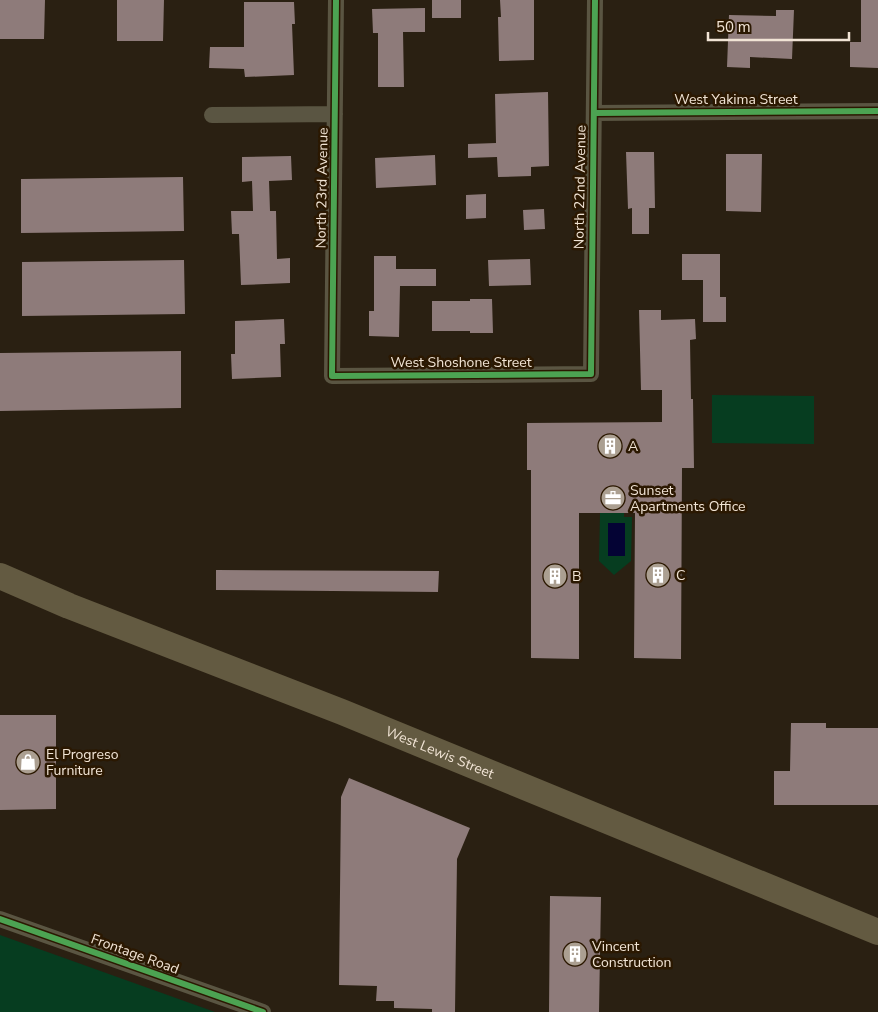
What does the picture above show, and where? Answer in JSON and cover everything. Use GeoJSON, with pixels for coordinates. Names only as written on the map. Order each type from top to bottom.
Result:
{"type":"FeatureCollection","features":[{"type":"Feature","properties":{"kind":"main road","name":"West Lewis Street"},"geometry":{"type":"LineString","coordinates":[[0,576],[69,606],[342,712],[878,932]]}},
{"type":"Feature","properties":{"kind":"street","name":"North 23rd Avenue"},"geometry":{"type":"LineString","coordinates":[[332,376],[336,0]]}},
{"type":"Feature","properties":{"kind":"street","name":"North 22nd Avenue"},"geometry":{"type":"LineString","coordinates":[[591,374],[595,0]]}},
{"type":"Feature","properties":{"kind":"street","name":"West Yakima Street"},"geometry":{"type":"LineString","coordinates":[[594,113],[878,110]]}},
{"type":"Feature","properties":{"kind":"street"},"geometry":{"type":"LineString","coordinates":[[212,115],[335,114]]}},
{"type":"Feature","properties":{"kind":"street","name":"West Shoshone Street"},"geometry":{"type":"LineString","coordinates":[[332,376],[591,374]]}},
{"type":"Feature","properties":{"kind":"street","name":"Frontage Road"},"geometry":{"type":"LineString","coordinates":[[0,919],[262,1012]]}},
{"type":"Feature","properties":{"kind":"green space"},"geometry":{"type":"Polygon","coordinates":[[[712,395],[814,396],[814,444],[712,443],[712,395]]]}},
{"type":"Feature","properties":{"kind":"green space"},"geometry":{"type":"Polygon","coordinates":[[[600,513],[624,513],[624,517],[632,517],[631,561],[614,575],[599,561],[600,513]]]}},
{"type":"Feature","properties":{"kind":"green space"},"geometry":{"type":"Polygon","coordinates":[[[0,935],[215,1012],[0,1012],[0,935]]]}},
{"type":"Feature","properties":{"kind":"shaded area"},"geometry":{"type":"Polygon","coordinates":[[[608,523],[625,523],[625,556],[608,556],[608,523]]]}},
{"type":"Feature","properties":{"kind":"building"},"geometry":{"type":"Polygon","coordinates":[[[0,0],[45,0],[44,39],[0,39],[0,0]]]}},
{"type":"Feature","properties":{"kind":"building"},"geometry":{"type":"Polygon","coordinates":[[[117,0],[164,0],[163,41],[117,41],[117,0]]]}},
{"type":"Feature","properties":{"kind":"building"},"geometry":{"type":"Polygon","coordinates":[[[432,0],[461,0],[461,18],[432,18],[432,0]]]}},
{"type":"Feature","properties":{"kind":"building"},"geometry":{"type":"Polygon","coordinates":[[[500,0],[534,0],[534,60],[499,61],[498,17],[501,17],[500,0]]]}},
{"type":"Feature","properties":{"kind":"building"},"geometry":{"type":"Polygon","coordinates":[[[861,0],[878,0],[878,68],[850,67],[850,42],[861,42],[861,0]]]}},
{"type":"Feature","properties":{"kind":"building"},"geometry":{"type":"Polygon","coordinates":[[[244,2],[294,2],[295,24],[292,24],[294,75],[245,77],[244,69],[209,68],[210,47],[244,47],[244,2]]]}},
{"type":"Feature","properties":{"kind":"building"},"geometry":{"type":"Polygon","coordinates":[[[425,8],[425,32],[403,32],[404,87],[378,87],[378,33],[373,33],[372,9],[425,8]]]}},
{"type":"Feature","properties":{"kind":"building"},"geometry":{"type":"Polygon","coordinates":[[[776,10],[794,10],[792,59],[750,57],[750,68],[727,67],[729,15],[776,16],[776,10]]]}},
{"type":"Feature","properties":{"kind":"building"},"geometry":{"type":"Polygon","coordinates":[[[548,92],[549,166],[531,167],[531,176],[498,177],[497,157],[468,158],[468,144],[496,143],[495,94],[548,92]]]}},
{"type":"Feature","properties":{"kind":"building"},"geometry":{"type":"Polygon","coordinates":[[[626,152],[654,152],[655,208],[649,208],[649,234],[632,234],[632,208],[628,209],[626,152]]]}},
{"type":"Feature","properties":{"kind":"building"},"geometry":{"type":"Polygon","coordinates":[[[726,154],[762,154],[761,212],[726,211],[726,154]]]}},
{"type":"Feature","properties":{"kind":"building"},"geometry":{"type":"Polygon","coordinates":[[[435,155],[436,185],[376,188],[375,158],[435,155]]]}},
{"type":"Feature","properties":{"kind":"building"},"geometry":{"type":"Polygon","coordinates":[[[291,156],[292,180],[269,181],[270,211],[276,211],[277,259],[290,258],[290,283],[241,285],[239,234],[232,234],[231,211],[253,211],[252,181],[242,182],[242,157],[291,156]]]}},
{"type":"Feature","properties":{"kind":"building"},"geometry":{"type":"Polygon","coordinates":[[[183,177],[184,231],[21,233],[21,179],[183,177]]]}},
{"type":"Feature","properties":{"kind":"building"},"geometry":{"type":"Polygon","coordinates":[[[486,194],[486,218],[466,219],[466,195],[486,194]]]}},
{"type":"Feature","properties":{"kind":"building"},"geometry":{"type":"Polygon","coordinates":[[[544,209],[545,229],[524,230],[523,210],[544,209]]]}},
{"type":"Feature","properties":{"kind":"building"},"geometry":{"type":"Polygon","coordinates":[[[682,254],[720,254],[720,297],[726,297],[726,322],[703,322],[703,280],[682,280],[682,254]]]}},
{"type":"Feature","properties":{"kind":"building"},"geometry":{"type":"Polygon","coordinates":[[[374,256],[396,256],[396,269],[436,269],[436,286],[400,286],[399,337],[369,336],[369,311],[374,311],[374,256]]]}},
{"type":"Feature","properties":{"kind":"building"},"geometry":{"type":"Polygon","coordinates":[[[530,259],[531,285],[489,286],[488,260],[530,259]]]}},
{"type":"Feature","properties":{"kind":"building"},"geometry":{"type":"Polygon","coordinates":[[[184,260],[185,314],[22,316],[22,262],[184,260]]]}},
{"type":"Feature","properties":{"kind":"building"},"geometry":{"type":"Polygon","coordinates":[[[470,299],[492,299],[493,333],[432,331],[432,301],[470,301],[470,299]]]}},
{"type":"Feature","properties":{"kind":"building"},"geometry":{"type":"Polygon","coordinates":[[[639,310],[661,310],[661,320],[695,319],[696,339],[690,340],[694,468],[682,468],[681,659],[634,658],[635,513],[579,513],[579,659],[531,658],[531,470],[527,470],[527,423],[662,422],[662,390],[641,390],[639,310]]]}},
{"type":"Feature","properties":{"kind":"building"},"geometry":{"type":"Polygon","coordinates":[[[284,319],[285,344],[280,344],[281,377],[232,379],[231,354],[235,354],[235,321],[284,319]]]}},
{"type":"Feature","properties":{"kind":"building"},"geometry":{"type":"Polygon","coordinates":[[[181,351],[181,408],[0,411],[0,353],[181,351]]]}},
{"type":"Feature","properties":{"kind":"building"},"geometry":{"type":"Polygon","coordinates":[[[216,570],[439,571],[438,592],[216,590],[216,570]]]}},
{"type":"Feature","properties":{"kind":"building","name":"El Progreso Furniture"},"geometry":{"type":"Polygon","coordinates":[[[0,715],[56,715],[56,809],[0,810],[0,715]]]}},
{"type":"Feature","properties":{"kind":"building"},"geometry":{"type":"Polygon","coordinates":[[[791,723],[826,723],[826,728],[878,728],[878,805],[774,805],[774,771],[790,771],[791,723]]]}},
{"type":"Feature","properties":{"kind":"building"},"geometry":{"type":"Polygon","coordinates":[[[349,778],[470,828],[457,859],[455,1012],[432,1012],[432,1009],[394,1008],[394,1001],[376,1001],[377,986],[339,985],[341,797],[349,778]]]}},
{"type":"Feature","properties":{"kind":"building","name":"Vincent Construction"},"geometry":{"type":"Polygon","coordinates":[[[550,896],[601,897],[599,1012],[549,1012],[550,896]]]}},
{"type":"Feature","properties":{"kind":"cycle path"},"geometry":{"type":"LineString","coordinates":[[336,0],[332,376],[591,374],[595,0]]}},
{"type":"Feature","properties":{"kind":"cycle path"},"geometry":{"type":"LineString","coordinates":[[594,113],[878,111]]}},
{"type":"Feature","properties":{"kind":"cycle path"},"geometry":{"type":"LineString","coordinates":[[0,919],[263,1012]]}},
{"type":"Feature","properties":{"kind":"place","name":"A"},"geometry":{"type":"Point","coordinates":[610,446]}},
{"type":"Feature","properties":{"kind":"place","name":"Sunset Apartments Office"},"geometry":{"type":"Point","coordinates":[613,498]}},
{"type":"Feature","properties":{"kind":"place","name":"C"},"geometry":{"type":"Point","coordinates":[658,575]}},
{"type":"Feature","properties":{"kind":"place","name":"B"},"geometry":{"type":"Point","coordinates":[555,576]}},
{"type":"Feature","properties":{"kind":"place","name":"El Progreso Furniture"},"geometry":{"type":"Point","coordinates":[28,762]}},
{"type":"Feature","properties":{"kind":"place","name":"Vincent Construction"},"geometry":{"type":"Point","coordinates":[575,954]}}]}
